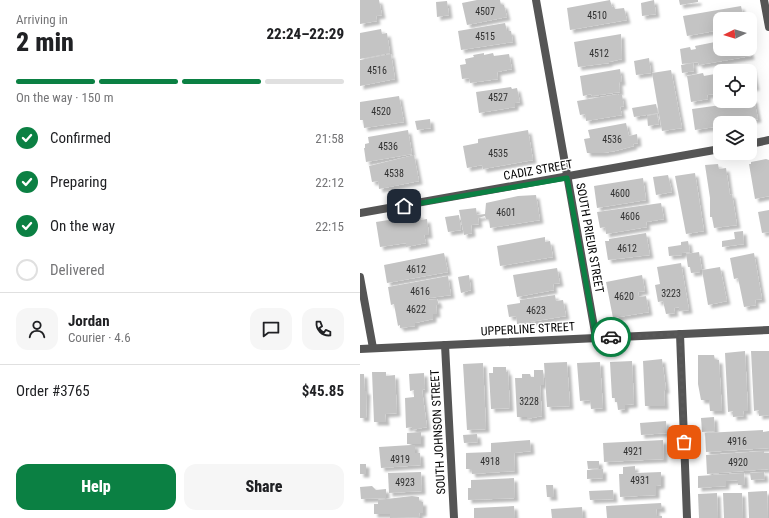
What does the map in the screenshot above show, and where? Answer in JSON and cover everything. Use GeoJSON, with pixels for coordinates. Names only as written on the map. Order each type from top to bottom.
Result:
{"type":"FeatureCollection","features":[{"type":"Feature","properties":{"kind":"street","name":"SOUTH PRIEUR STREET"},"geometry":{"type":"LineString","coordinates":[[536,0],[596,338]]}},
{"type":"Feature","properties":{"kind":"street"},"geometry":{"type":"LineString","coordinates":[[764,0],[769,27]]}},
{"type":"Feature","properties":{"kind":"street"},"geometry":{"type":"LineString","coordinates":[[757,143],[769,140]]}},
{"type":"Feature","properties":{"kind":"street","name":"CADIZ STREET"},"geometry":{"type":"LineString","coordinates":[[360,213],[713,151]]}},
{"type":"Feature","properties":{"kind":"street"},"geometry":{"type":"LineString","coordinates":[[360,277],[372,348]]}},
{"type":"Feature","properties":{"kind":"street","name":"UPPERLINE STREET"},"geometry":{"type":"LineString","coordinates":[[360,349],[769,330]]}},
{"type":"Feature","properties":{"kind":"street"},"geometry":{"type":"LineString","coordinates":[[680,334],[687,518]]}},
{"type":"Feature","properties":{"kind":"street","name":"SOUTH JOHNSON STREET"},"geometry":{"type":"LineString","coordinates":[[445,345],[454,518]]}},
{"type":"Feature","properties":{"kind":"building"},"geometry":{"type":"Polygon","coordinates":[[[360,0],[379,0],[382,15],[376,16],[377,21],[360,24],[360,0]]]}},
{"type":"Feature","properties":{"kind":"building"},"geometry":{"type":"Polygon","coordinates":[[[477,0],[500,0],[501,5],[504,5],[507,17],[467,25],[462,3],[477,0]]]}},
{"type":"Feature","properties":{"kind":"building"},"geometry":{"type":"Polygon","coordinates":[[[610,0],[612,7],[614,6],[615,9],[624,8],[627,20],[570,30],[567,8],[610,0]]]}},
{"type":"Feature","properties":{"kind":"building"},"geometry":{"type":"Polygon","coordinates":[[[654,0],[656,14],[642,16],[641,3],[654,0]]]}},
{"type":"Feature","properties":{"kind":"building"},"geometry":{"type":"Polygon","coordinates":[[[679,0],[698,0],[698,2],[680,5],[679,0]]]}},
{"type":"Feature","properties":{"kind":"building"},"geometry":{"type":"Polygon","coordinates":[[[447,1],[449,15],[437,17],[436,2],[447,1]]]}},
{"type":"Feature","properties":{"kind":"building"},"geometry":{"type":"Polygon","coordinates":[[[741,6],[742,12],[713,12],[713,31],[687,36],[683,16],[741,6]]]}},
{"type":"Feature","properties":{"kind":"building"},"geometry":{"type":"Polygon","coordinates":[[[505,23],[507,31],[511,31],[513,42],[461,50],[458,31],[505,23]]]}},
{"type":"Feature","properties":{"kind":"building"},"geometry":{"type":"Polygon","coordinates":[[[381,29],[382,34],[387,33],[390,53],[360,59],[360,33],[381,29]]]}},
{"type":"Feature","properties":{"kind":"building"},"geometry":{"type":"Polygon","coordinates":[[[621,34],[622,59],[609,63],[578,67],[574,42],[621,34]]]}},
{"type":"Feature","properties":{"kind":"building"},"geometry":{"type":"Polygon","coordinates":[[[713,42],[713,56],[751,56],[699,65],[698,62],[682,64],[680,49],[690,47],[691,50],[696,49],[695,46],[713,42]]]}},
{"type":"Feature","properties":{"kind":"building"},"geometry":{"type":"Polygon","coordinates":[[[484,53],[484,55],[493,53],[494,56],[509,54],[512,69],[497,72],[498,79],[470,83],[469,78],[462,79],[460,65],[466,64],[465,59],[474,57],[473,55],[484,53]]]}},
{"type":"Feature","properties":{"kind":"building"},"geometry":{"type":"Polygon","coordinates":[[[391,54],[395,79],[360,86],[360,60],[391,54]]]}},
{"type":"Feature","properties":{"kind":"building"},"geometry":{"type":"Polygon","coordinates":[[[649,58],[651,73],[636,75],[634,61],[649,58]]]}},
{"type":"Feature","properties":{"kind":"building"},"geometry":{"type":"Polygon","coordinates":[[[693,63],[694,71],[682,73],[681,65],[693,63]]]}},
{"type":"Feature","properties":{"kind":"building"},"geometry":{"type":"Polygon","coordinates":[[[620,69],[622,82],[619,82],[620,92],[583,96],[580,76],[620,69]]]}},
{"type":"Feature","properties":{"kind":"building"},"geometry":{"type":"Polygon","coordinates":[[[671,70],[682,128],[662,131],[652,73],[671,70]]]}},
{"type":"Feature","properties":{"kind":"building"},"geometry":{"type":"Polygon","coordinates":[[[703,73],[704,76],[713,74],[713,94],[707,95],[708,99],[691,102],[687,76],[703,73]]]}},
{"type":"Feature","properties":{"kind":"building"},"geometry":{"type":"Polygon","coordinates":[[[511,87],[512,89],[517,88],[520,102],[515,103],[515,107],[479,113],[476,92],[511,87]]]}},
{"type":"Feature","properties":{"kind":"building"},"geometry":{"type":"Polygon","coordinates":[[[618,94],[622,95],[624,106],[620,107],[622,115],[586,121],[585,114],[580,115],[577,101],[618,94]]]}},
{"type":"Feature","properties":{"kind":"building"},"geometry":{"type":"Polygon","coordinates":[[[399,96],[404,122],[364,128],[363,120],[360,120],[360,102],[399,96]]]}},
{"type":"Feature","properties":{"kind":"building"},"geometry":{"type":"Polygon","coordinates":[[[656,104],[658,113],[634,117],[632,108],[656,104]]]}},
{"type":"Feature","properties":{"kind":"building"},"geometry":{"type":"Polygon","coordinates":[[[713,106],[713,108],[756,108],[758,119],[757,116],[713,116],[713,127],[695,130],[692,109],[713,106]]]}},
{"type":"Feature","properties":{"kind":"building"},"geometry":{"type":"Polygon","coordinates":[[[657,114],[659,124],[648,126],[647,116],[657,114]]]}},
{"type":"Feature","properties":{"kind":"building"},"geometry":{"type":"Polygon","coordinates":[[[430,119],[431,128],[417,130],[415,121],[430,119]]]}},
{"type":"Feature","properties":{"kind":"building"},"geometry":{"type":"Polygon","coordinates":[[[626,123],[629,136],[637,134],[638,143],[633,144],[634,146],[615,151],[587,153],[584,139],[590,138],[588,130],[626,123]]]}},
{"type":"Feature","properties":{"kind":"building"},"geometry":{"type":"Polygon","coordinates":[[[408,130],[412,154],[366,162],[364,148],[365,144],[369,143],[368,137],[408,130]]]}},
{"type":"Feature","properties":{"kind":"building"},"geometry":{"type":"Polygon","coordinates":[[[528,130],[533,160],[483,169],[482,165],[467,168],[463,146],[478,143],[478,139],[528,130]]]}},
{"type":"Feature","properties":{"kind":"building"},"geometry":{"type":"Polygon","coordinates":[[[414,155],[419,181],[379,189],[378,181],[372,182],[369,166],[414,155]]]}},
{"type":"Feature","properties":{"kind":"building"},"geometry":{"type":"Polygon","coordinates":[[[766,159],[769,160],[769,196],[755,199],[749,164],[751,164],[751,162],[766,159]]]}},
{"type":"Feature","properties":{"kind":"building"},"geometry":{"type":"Polygon","coordinates":[[[718,164],[719,169],[726,168],[737,225],[714,228],[712,217],[710,217],[710,198],[705,165],[718,164]]]}},
{"type":"Feature","properties":{"kind":"building"},"geometry":{"type":"Polygon","coordinates":[[[695,173],[704,231],[686,234],[675,176],[695,173]]]}},
{"type":"Feature","properties":{"kind":"building"},"geometry":{"type":"Polygon","coordinates":[[[668,175],[672,192],[656,195],[653,177],[668,175]]]}},
{"type":"Feature","properties":{"kind":"building"},"geometry":{"type":"Polygon","coordinates":[[[643,178],[646,200],[597,208],[594,186],[643,178]]]}},
{"type":"Feature","properties":{"kind":"building"},"geometry":{"type":"Polygon","coordinates":[[[536,195],[540,220],[490,228],[489,219],[486,219],[485,216],[478,218],[479,224],[471,225],[472,233],[464,235],[459,210],[476,208],[477,215],[485,214],[486,203],[518,196],[536,195]]]}},
{"type":"Feature","properties":{"kind":"building"},"geometry":{"type":"Polygon","coordinates":[[[661,203],[664,219],[646,222],[647,227],[606,234],[605,227],[600,228],[597,212],[661,203]]]}},
{"type":"Feature","properties":{"kind":"building"},"geometry":{"type":"Polygon","coordinates":[[[769,210],[769,232],[762,233],[758,212],[769,210]]]}},
{"type":"Feature","properties":{"kind":"building"},"geometry":{"type":"Polygon","coordinates":[[[420,215],[421,220],[427,219],[429,235],[424,235],[426,243],[406,247],[406,243],[380,247],[376,222],[420,215]]]}},
{"type":"Feature","properties":{"kind":"building"},"geometry":{"type":"Polygon","coordinates":[[[459,215],[461,230],[448,232],[445,217],[459,215]]]}},
{"type":"Feature","properties":{"kind":"building"},"geometry":{"type":"Polygon","coordinates":[[[743,231],[744,244],[722,247],[722,241],[735,239],[734,232],[743,231]]]}},
{"type":"Feature","properties":{"kind":"building"},"geometry":{"type":"Polygon","coordinates":[[[646,233],[650,255],[608,260],[605,241],[646,233]]]}},
{"type":"Feature","properties":{"kind":"building"},"geometry":{"type":"Polygon","coordinates":[[[545,237],[545,242],[550,241],[553,257],[500,266],[497,246],[545,237]]]}},
{"type":"Feature","properties":{"kind":"building"},"geometry":{"type":"Polygon","coordinates":[[[688,241],[690,252],[682,253],[682,255],[669,256],[668,247],[681,245],[681,242],[688,241]]]}},
{"type":"Feature","properties":{"kind":"building"},"geometry":{"type":"Polygon","coordinates":[[[699,252],[702,270],[700,270],[700,272],[691,273],[690,267],[688,267],[686,254],[699,252]]]}},
{"type":"Feature","properties":{"kind":"building"},"geometry":{"type":"Polygon","coordinates":[[[444,253],[448,272],[387,283],[384,265],[444,253]]]}},
{"type":"Feature","properties":{"kind":"building"},"geometry":{"type":"Polygon","coordinates":[[[754,253],[762,299],[755,300],[756,305],[744,307],[738,278],[734,279],[730,258],[754,253]]]}},
{"type":"Feature","properties":{"kind":"building"},"geometry":{"type":"Polygon","coordinates":[[[681,263],[689,310],[679,311],[679,307],[674,308],[675,313],[666,314],[663,301],[658,302],[655,285],[660,284],[657,267],[681,263]]]}},
{"type":"Feature","properties":{"kind":"building"},"geometry":{"type":"Polygon","coordinates":[[[720,267],[727,301],[708,305],[702,270],[720,267]]]}},
{"type":"Feature","properties":{"kind":"building"},"geometry":{"type":"Polygon","coordinates":[[[557,268],[560,283],[553,284],[554,290],[517,297],[513,275],[557,268]]]}},
{"type":"Feature","properties":{"kind":"building"},"geometry":{"type":"Polygon","coordinates":[[[469,275],[471,290],[461,293],[458,277],[469,275]]]}},
{"type":"Feature","properties":{"kind":"building"},"geometry":{"type":"Polygon","coordinates":[[[642,275],[645,291],[638,292],[639,297],[646,296],[649,312],[613,318],[606,282],[642,275]]]}},
{"type":"Feature","properties":{"kind":"building"},"geometry":{"type":"Polygon","coordinates":[[[448,276],[451,295],[429,298],[429,300],[437,299],[439,305],[436,305],[437,314],[433,314],[433,319],[415,323],[415,326],[400,328],[400,325],[398,326],[394,304],[391,305],[388,287],[448,276]]]}},
{"type":"Feature","properties":{"kind":"building"},"geometry":{"type":"Polygon","coordinates":[[[555,295],[556,301],[563,300],[566,316],[517,324],[516,316],[509,317],[507,305],[520,303],[520,300],[555,295]]]}},
{"type":"Feature","properties":{"kind":"building"},"geometry":{"type":"Polygon","coordinates":[[[745,351],[748,411],[743,411],[744,416],[733,417],[733,411],[728,412],[725,353],[745,351]]]}},
{"type":"Feature","properties":{"kind":"building"},"geometry":{"type":"Polygon","coordinates":[[[751,351],[769,351],[769,415],[759,416],[759,410],[754,411],[751,351]]]}},
{"type":"Feature","properties":{"kind":"building"},"geometry":{"type":"Polygon","coordinates":[[[698,355],[714,355],[715,360],[719,360],[722,411],[710,411],[709,400],[701,400],[698,384],[698,355]]]}},
{"type":"Feature","properties":{"kind":"building"},"geometry":{"type":"Polygon","coordinates":[[[662,359],[666,390],[664,390],[665,406],[645,406],[643,361],[662,359]]]}},
{"type":"Feature","properties":{"kind":"building"},"geometry":{"type":"Polygon","coordinates":[[[632,361],[634,404],[625,405],[625,409],[618,410],[615,398],[612,398],[610,362],[632,361]]]}},
{"type":"Feature","properties":{"kind":"building"},"geometry":{"type":"Polygon","coordinates":[[[567,362],[570,406],[547,407],[544,363],[567,362]]]}},
{"type":"Feature","properties":{"kind":"building"},"geometry":{"type":"Polygon","coordinates":[[[600,362],[603,408],[591,409],[590,400],[580,401],[577,363],[600,362]]]}},
{"type":"Feature","properties":{"kind":"building"},"geometry":{"type":"Polygon","coordinates":[[[483,363],[486,429],[467,430],[463,364],[483,363]]]}},
{"type":"Feature","properties":{"kind":"building"},"geometry":{"type":"Polygon","coordinates":[[[493,367],[506,367],[506,372],[508,371],[510,408],[491,409],[489,373],[493,373],[493,367]]]}},
{"type":"Feature","properties":{"kind":"building"},"geometry":{"type":"Polygon","coordinates":[[[534,370],[543,370],[544,385],[540,385],[542,416],[527,419],[527,417],[517,417],[515,378],[522,378],[522,374],[530,374],[531,377],[534,377],[534,370]]]}},
{"type":"Feature","properties":{"kind":"building"},"geometry":{"type":"Polygon","coordinates":[[[372,372],[386,372],[386,376],[395,375],[397,413],[385,414],[386,422],[374,422],[372,372]]]}},
{"type":"Feature","properties":{"kind":"building"},"geometry":{"type":"Polygon","coordinates":[[[424,373],[425,389],[422,390],[427,427],[412,430],[412,427],[406,428],[405,398],[414,397],[414,390],[410,391],[409,374],[424,373]]]}},
{"type":"Feature","properties":{"kind":"building"},"geometry":{"type":"Polygon","coordinates":[[[360,374],[364,374],[365,391],[367,391],[366,418],[360,418],[360,374]]]}},
{"type":"Feature","properties":{"kind":"building"},"geometry":{"type":"Polygon","coordinates":[[[714,417],[715,431],[702,432],[701,418],[714,417]]]}},
{"type":"Feature","properties":{"kind":"building"},"geometry":{"type":"Polygon","coordinates":[[[666,421],[667,433],[641,435],[640,423],[666,421]]]}},
{"type":"Feature","properties":{"kind":"building"},"geometry":{"type":"Polygon","coordinates":[[[763,430],[763,432],[769,431],[769,448],[706,452],[705,433],[763,430]]]}},
{"type":"Feature","properties":{"kind":"building"},"geometry":{"type":"Polygon","coordinates":[[[421,432],[421,444],[407,444],[407,433],[421,432]]]}},
{"type":"Feature","properties":{"kind":"building"},"geometry":{"type":"Polygon","coordinates":[[[477,434],[478,442],[464,443],[463,435],[477,434]]]}},
{"type":"Feature","properties":{"kind":"building"},"geometry":{"type":"Polygon","coordinates":[[[530,440],[531,451],[514,453],[515,471],[472,474],[471,469],[466,469],[466,453],[491,452],[491,443],[530,440]]]}},
{"type":"Feature","properties":{"kind":"building"},"geometry":{"type":"Polygon","coordinates":[[[663,440],[664,459],[604,462],[603,443],[663,440]]]}},
{"type":"Feature","properties":{"kind":"building"},"geometry":{"type":"Polygon","coordinates":[[[415,445],[415,453],[420,453],[421,465],[381,468],[379,447],[415,445]]]}},
{"type":"Feature","properties":{"kind":"building"},"geometry":{"type":"Polygon","coordinates":[[[764,451],[764,453],[769,453],[769,469],[707,474],[706,455],[764,451]]]}},
{"type":"Feature","properties":{"kind":"building"},"geometry":{"type":"Polygon","coordinates":[[[587,461],[599,461],[599,468],[588,469],[587,461]]]}},
{"type":"Feature","properties":{"kind":"building"},"geometry":{"type":"Polygon","coordinates":[[[360,464],[366,464],[366,474],[360,474],[360,464]]]}},
{"type":"Feature","properties":{"kind":"building"},"geometry":{"type":"Polygon","coordinates":[[[635,466],[635,473],[661,472],[661,485],[656,486],[656,495],[620,497],[619,474],[623,474],[623,467],[635,466]]]}},
{"type":"Feature","properties":{"kind":"building"},"geometry":{"type":"Polygon","coordinates":[[[603,469],[603,478],[587,479],[587,470],[603,469]]]}},
{"type":"Feature","properties":{"kind":"building"},"geometry":{"type":"Polygon","coordinates":[[[421,472],[422,491],[389,493],[388,473],[421,472]]]}},
{"type":"Feature","properties":{"kind":"building"},"geometry":{"type":"Polygon","coordinates":[[[764,472],[765,479],[751,480],[750,473],[764,472]]]}},
{"type":"Feature","properties":{"kind":"building"},"geometry":{"type":"Polygon","coordinates":[[[744,473],[745,485],[738,485],[738,480],[726,481],[726,486],[698,488],[698,476],[744,473]]]}},
{"type":"Feature","properties":{"kind":"building"},"geometry":{"type":"Polygon","coordinates":[[[514,478],[515,498],[468,500],[468,488],[471,488],[471,480],[514,478]]]}},
{"type":"Feature","properties":{"kind":"building"},"geometry":{"type":"Polygon","coordinates":[[[546,485],[553,485],[554,497],[547,497],[546,485]]]}},
{"type":"Feature","properties":{"kind":"building"},"geometry":{"type":"Polygon","coordinates":[[[372,486],[376,490],[386,489],[386,498],[361,499],[360,487],[372,486]]]}},
{"type":"Feature","properties":{"kind":"building"},"geometry":{"type":"Polygon","coordinates":[[[613,490],[614,499],[590,500],[589,491],[613,490]]]}},
{"type":"Feature","properties":{"kind":"building"},"geometry":{"type":"Polygon","coordinates":[[[767,491],[768,518],[749,518],[748,492],[767,491]]]}},
{"type":"Feature","properties":{"kind":"building"},"geometry":{"type":"Polygon","coordinates":[[[717,493],[718,518],[699,518],[698,494],[717,493]]]}},
{"type":"Feature","properties":{"kind":"building"},"geometry":{"type":"Polygon","coordinates":[[[723,493],[742,493],[743,518],[724,518],[723,493]]]}},
{"type":"Feature","properties":{"kind":"building"},"geometry":{"type":"Polygon","coordinates":[[[412,496],[419,497],[419,502],[423,502],[423,513],[419,513],[420,517],[390,518],[390,514],[374,514],[374,504],[378,504],[378,500],[412,496]]]}},
{"type":"Feature","properties":{"kind":"building"},"geometry":{"type":"Polygon","coordinates":[[[661,503],[662,509],[656,509],[657,516],[662,516],[662,518],[607,518],[606,506],[661,503]]]}},
{"type":"Feature","properties":{"kind":"building"},"geometry":{"type":"Polygon","coordinates":[[[514,506],[515,518],[474,518],[474,508],[514,506]]]}},
{"type":"Feature","properties":{"kind":"building"},"geometry":{"type":"Polygon","coordinates":[[[582,507],[583,518],[552,518],[551,509],[582,507]]]}},
{"type":"Feature","properties":{"kind":"way so far"},"geometry":{"type":"LineString","coordinates":[[611,337],[680,334],[684,442]]}},
{"type":"Feature","properties":{"kind":"route"},"geometry":{"type":"LineString","coordinates":[[404,206],[567,178],[596,338],[611,337]]}}]}
